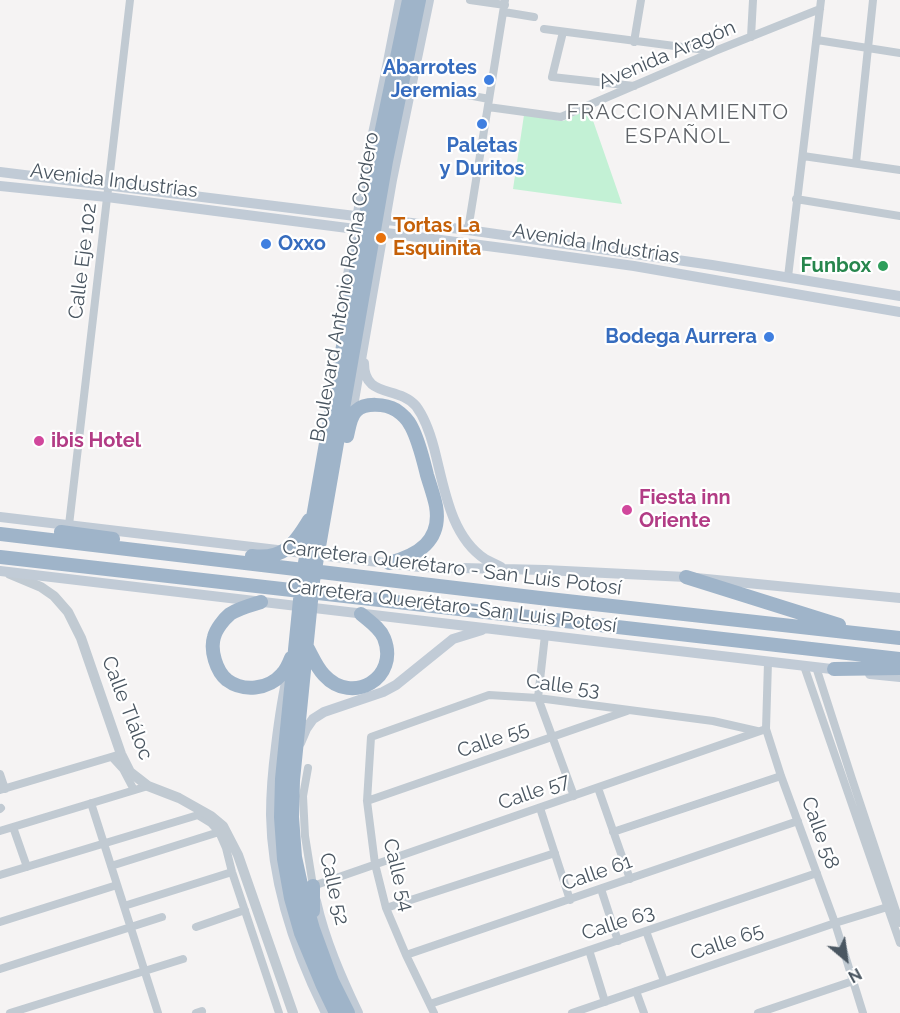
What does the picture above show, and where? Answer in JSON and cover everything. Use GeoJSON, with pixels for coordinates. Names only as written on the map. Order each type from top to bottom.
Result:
{"type":"FeatureCollection","features":[{"type":"Feature","properties":{"kind":"highway","name":"Boulevard Antonio Rocha Cordero"},"geometry":{"type":"LineString","coordinates":[[307,581],[314,511],[376,158],[409,0]]}},
{"type":"Feature","properties":{"kind":"highway","name":"Boulevard Antonio Rocha Cordero"},"geometry":{"type":"LineString","coordinates":[[307,581],[328,498],[386,161],[419,0]]}},
{"type":"Feature","properties":{"kind":"highway"},"geometry":{"type":"LineString","coordinates":[[328,498],[335,488],[350,421],[356,411],[366,405],[381,405],[394,408],[405,417],[412,427],[419,447],[436,507],[437,522],[433,535],[423,548],[406,558],[389,563]]}},
{"type":"Feature","properties":{"kind":"highway"},"geometry":{"type":"LineString","coordinates":[[0,525],[260,557],[285,551],[290,547],[314,511]]}},
{"type":"Feature","properties":{"kind":"highway","name":"Carretera Querétaro - San Luis Potosí"},"geometry":{"type":"LineString","coordinates":[[0,534],[900,638]]}},
{"type":"Feature","properties":{"kind":"highway","name":"Carretera Querétaro - San Luis Potosí"},"geometry":{"type":"LineString","coordinates":[[0,557],[900,659]]}},
{"type":"Feature","properties":{"kind":"highway"},"geometry":{"type":"LineString","coordinates":[[686,576],[867,634]]}},
{"type":"Feature","properties":{"kind":"highway"},"geometry":{"type":"LineString","coordinates":[[307,581],[290,752],[293,780],[292,817],[295,857],[303,894],[307,931],[328,983],[336,1013]]}},
{"type":"Feature","properties":{"kind":"highway"},"geometry":{"type":"LineString","coordinates":[[261,602],[231,614],[220,625],[213,638],[213,653],[220,674],[239,687],[266,686],[283,674],[302,645]]}},
{"type":"Feature","properties":{"kind":"highway"},"geometry":{"type":"LineString","coordinates":[[302,645],[332,683],[353,688],[366,686],[376,680],[384,670],[387,658],[384,636],[362,614]]}},
{"type":"Feature","properties":{"kind":"highway"},"geometry":{"type":"LineString","coordinates":[[834,669],[900,668]]}},
{"type":"Feature","properties":{"kind":"highway"},"geometry":{"type":"LineString","coordinates":[[313,886],[307,931],[328,983],[348,1013]]}},
{"type":"Feature","properties":{"kind":"main road","name":"Boulevard Antonio Rocha Cordero"},"geometry":{"type":"LineString","coordinates":[[331,417],[326,404],[357,216],[400,0]]}},
{"type":"Feature","properties":{"kind":"main road","name":"Boulevard Antonio Rocha Cordero"},"geometry":{"type":"LineString","coordinates":[[350,421],[380,260],[392,180],[429,0]]}},
{"type":"Feature","properties":{"kind":"main road","name":"Avenida Industrias"},"geometry":{"type":"LineString","coordinates":[[0,172],[468,230],[712,264],[900,296]]}},
{"type":"Feature","properties":{"kind":"main road"},"geometry":{"type":"LineString","coordinates":[[364,176],[370,192],[378,195],[388,191],[392,180]]}},
{"type":"Feature","properties":{"kind":"main road","name":"Avenida Industrias"},"geometry":{"type":"LineString","coordinates":[[0,186],[107,197],[409,235],[634,266],[900,312]]}},
{"type":"Feature","properties":{"kind":"main road"},"geometry":{"type":"LineString","coordinates":[[335,213],[353,208],[361,196]]}},
{"type":"Feature","properties":{"kind":"main road"},"geometry":{"type":"LineString","coordinates":[[389,200],[395,213],[405,222]]}},
{"type":"Feature","properties":{"kind":"main road"},"geometry":{"type":"LineString","coordinates":[[325,225],[337,229],[346,238],[351,248],[351,257]]}},
{"type":"Feature","properties":{"kind":"main road"},"geometry":{"type":"LineString","coordinates":[[380,260],[385,244],[395,237],[409,235]]}},
{"type":"Feature","properties":{"kind":"main road"},"geometry":{"type":"LineString","coordinates":[[351,257],[357,247],[366,245],[374,248],[380,260]]}},
{"type":"Feature","properties":{"kind":"main road"},"geometry":{"type":"LineString","coordinates":[[634,266],[636,254]]}},
{"type":"Feature","properties":{"kind":"main road"},"geometry":{"type":"LineString","coordinates":[[707,279],[712,264]]}},
{"type":"Feature","properties":{"kind":"main road"},"geometry":{"type":"LineString","coordinates":[[736,284],[754,271]]}},
{"type":"Feature","properties":{"kind":"main road"},"geometry":{"type":"LineString","coordinates":[[766,289],[776,288],[788,277]]}},
{"type":"Feature","properties":{"kind":"main road"},"geometry":{"type":"LineString","coordinates":[[866,306],[870,296],[878,292]]}},
{"type":"Feature","properties":{"kind":"main road"},"geometry":{"type":"LineString","coordinates":[[364,348],[364,374],[370,383],[383,390],[402,395],[415,405],[423,417],[429,430],[452,514],[464,539],[485,559],[507,569]]}},
{"type":"Feature","properties":{"kind":"main road"},"geometry":{"type":"LineString","coordinates":[[0,517],[420,567],[686,576],[900,598]]}},
{"type":"Feature","properties":{"kind":"main road","name":"Carretera Querétaro-San Luis Potosí"},"geometry":{"type":"LineString","coordinates":[[2,572],[900,677]]}},
{"type":"Feature","properties":{"kind":"main road"},"geometry":{"type":"LineString","coordinates":[[290,752],[313,719],[324,712],[383,692],[396,685],[453,639],[485,628]]}},
{"type":"Feature","properties":{"kind":"main road"},"geometry":{"type":"LineString","coordinates":[[302,645],[281,699],[272,778],[272,817],[275,859],[293,936],[328,983],[326,1013]]}},
{"type":"Feature","properties":{"kind":"main road","name":"Calle 52"},"geometry":{"type":"LineString","coordinates":[[313,886],[322,927],[328,983],[358,1013]]}},
{"type":"Feature","properties":{"kind":"street","name":"Calle Eje 102"},"geometry":{"type":"LineString","coordinates":[[69,525],[130,0]]}},
{"type":"Feature","properties":{"kind":"street"},"geometry":{"type":"LineString","coordinates":[[470,0],[505,6],[534,17]]}},
{"type":"Feature","properties":{"kind":"street"},"geometry":{"type":"LineString","coordinates":[[634,42],[641,0]]}},
{"type":"Feature","properties":{"kind":"street"},"geometry":{"type":"LineString","coordinates":[[751,37],[753,0]]}},
{"type":"Feature","properties":{"kind":"street"},"geometry":{"type":"LineString","coordinates":[[788,277],[821,0]]}},
{"type":"Feature","properties":{"kind":"street"},"geometry":{"type":"LineString","coordinates":[[856,163],[873,0]]}},
{"type":"Feature","properties":{"kind":"street"},"geometry":{"type":"LineString","coordinates":[[468,230],[505,6]]}},
{"type":"Feature","properties":{"kind":"street","name":"Avenida Aragón"},"geometry":{"type":"LineString","coordinates":[[457,93],[489,103],[561,117],[820,9]]}},
{"type":"Feature","properties":{"kind":"street"},"geometry":{"type":"LineString","coordinates":[[544,29],[715,51]]}},
{"type":"Feature","properties":{"kind":"street"},"geometry":{"type":"LineString","coordinates":[[563,32],[552,77],[636,86]]}},
{"type":"Feature","properties":{"kind":"street"},"geometry":{"type":"LineString","coordinates":[[817,40],[900,53]]}},
{"type":"Feature","properties":{"kind":"street"},"geometry":{"type":"LineString","coordinates":[[803,156],[900,170]]}},
{"type":"Feature","properties":{"kind":"street"},"geometry":{"type":"LineString","coordinates":[[796,199],[900,216]]}},
{"type":"Feature","properties":{"kind":"street","name":"Calle Tláloc"},"geometry":{"type":"LineString","coordinates":[[2,572],[41,587],[54,596],[68,612],[81,638],[117,756],[130,772],[148,786],[179,798],[212,816],[221,829],[238,855],[293,1013]]}},
{"type":"Feature","properties":{"kind":"street"},"geometry":{"type":"LineString","coordinates":[[545,635],[538,698],[574,796]]}},
{"type":"Feature","properties":{"kind":"street","name":"Calle 58"},"geometry":{"type":"LineString","coordinates":[[768,662],[766,729],[835,923],[863,1013]]}},
{"type":"Feature","properties":{"kind":"street"},"geometry":{"type":"LineString","coordinates":[[804,666],[891,906],[900,923]]}},
{"type":"Feature","properties":{"kind":"street"},"geometry":{"type":"LineString","coordinates":[[816,667],[891,906],[900,943]]}},
{"type":"Feature","properties":{"kind":"street","name":"Calle 53"},"geometry":{"type":"LineString","coordinates":[[371,737],[489,695],[538,698],[713,721],[757,731]]}},
{"type":"Feature","properties":{"kind":"street"},"geometry":{"type":"LineString","coordinates":[[816,701],[819,697],[825,698]]}},
{"type":"Feature","properties":{"kind":"street","name":"Calle 55"},"geometry":{"type":"LineString","coordinates":[[367,801],[629,710]]}},
{"type":"Feature","properties":{"kind":"street","name":"Calle 57"},"geometry":{"type":"LineString","coordinates":[[313,886],[766,729]]}},
{"type":"Feature","properties":{"kind":"street","name":"Calle 54"},"geometry":{"type":"LineString","coordinates":[[371,737],[367,801],[375,864],[386,908],[405,956],[434,1013]]}},
{"type":"Feature","properties":{"kind":"street"},"geometry":{"type":"LineString","coordinates":[[0,774],[3,790],[117,756],[134,790]]}},
{"type":"Feature","properties":{"kind":"street","name":"Calle 52"},"geometry":{"type":"LineString","coordinates":[[308,768],[303,796],[304,826],[313,886]]}},
{"type":"Feature","properties":{"kind":"street"},"geometry":{"type":"LineString","coordinates":[[613,832],[781,776]]}},
{"type":"Feature","properties":{"kind":"street"},"geometry":{"type":"LineString","coordinates":[[0,831],[148,786]]}},
{"type":"Feature","properties":{"kind":"street"},"geometry":{"type":"LineString","coordinates":[[598,788],[630,879]]}},
{"type":"Feature","properties":{"kind":"street"},"geometry":{"type":"LineString","coordinates":[[91,803],[158,1013]]}},
{"type":"Feature","properties":{"kind":"street"},"geometry":{"type":"LineString","coordinates":[[540,808],[570,900]]}},
{"type":"Feature","properties":{"kind":"street","name":"Calle Tláloc"},"geometry":{"type":"LineString","coordinates":[[104,843],[198,815],[221,829]]}},
{"type":"Feature","properties":{"kind":"street","name":"Calle 61"},"geometry":{"type":"LineString","coordinates":[[405,956],[798,821]]}},
{"type":"Feature","properties":{"kind":"street"},"geometry":{"type":"LineString","coordinates":[[14,827],[27,867]]}},
{"type":"Feature","properties":{"kind":"street"},"geometry":{"type":"LineString","coordinates":[[111,866],[221,829],[232,872],[279,1013]]}},
{"type":"Feature","properties":{"kind":"street"},"geometry":{"type":"LineString","coordinates":[[0,875],[104,843]]}},
{"type":"Feature","properties":{"kind":"street"},"geometry":{"type":"LineString","coordinates":[[386,908],[555,853]]}},
{"type":"Feature","properties":{"kind":"street"},"geometry":{"type":"LineString","coordinates":[[124,906],[232,872]]}},
{"type":"Feature","properties":{"kind":"street","name":"Calle 63"},"geometry":{"type":"LineString","coordinates":[[430,1004],[817,873]]}},
{"type":"Feature","properties":{"kind":"street"},"geometry":{"type":"LineString","coordinates":[[0,922],[117,885]]}},
{"type":"Feature","properties":{"kind":"street"},"geometry":{"type":"LineString","coordinates":[[601,889],[618,941]]}},
{"type":"Feature","properties":{"kind":"street","name":"Calle 65"},"geometry":{"type":"LineString","coordinates":[[572,1013],[891,906]]}},
{"type":"Feature","properties":{"kind":"street"},"geometry":{"type":"LineString","coordinates":[[196,927],[245,910]]}},
{"type":"Feature","properties":{"kind":"street"},"geometry":{"type":"LineString","coordinates":[[0,969],[162,917]]}},
{"type":"Feature","properties":{"kind":"street"},"geometry":{"type":"LineString","coordinates":[[646,931],[664,981]]}},
{"type":"Feature","properties":{"kind":"street"},"geometry":{"type":"LineString","coordinates":[[255,941],[267,937]]}},
{"type":"Feature","properties":{"kind":"street"},"geometry":{"type":"LineString","coordinates":[[589,950],[605,1002]]}},
{"type":"Feature","properties":{"kind":"street"},"geometry":{"type":"LineString","coordinates":[[10,1013],[183,958]]}},
{"type":"Feature","properties":{"kind":"street"},"geometry":{"type":"LineString","coordinates":[[758,1013],[853,981]]}},
{"type":"Feature","properties":{"kind":"street"},"geometry":{"type":"LineString","coordinates":[[271,988],[283,984]]}},
{"type":"Feature","properties":{"kind":"street"},"geometry":{"type":"LineString","coordinates":[[636,991],[644,1013]]}},
{"type":"Feature","properties":{"kind":"green space"},"geometry":{"type":"Polygon","coordinates":[[[589,109],[622,204],[513,189],[524,115],[563,121],[589,109]]]}},
{"type":"Feature","properties":{"kind":"place","name":"Abarrotes Jeremias"},"geometry":{"type":"Point","coordinates":[489,80]}},
{"type":"Feature","properties":{"kind":"place","name":"Paletas y Duritos"},"geometry":{"type":"Point","coordinates":[482,124]}},
{"type":"Feature","properties":{"kind":"place","name":"Tortas La Esquinita"},"geometry":{"type":"Point","coordinates":[381,238]}},
{"type":"Feature","properties":{"kind":"place","name":"Oxxo"},"geometry":{"type":"Point","coordinates":[266,244]}},
{"type":"Feature","properties":{"kind":"place","name":"Funbox"},"geometry":{"type":"Point","coordinates":[883,266]}},
{"type":"Feature","properties":{"kind":"place","name":"Bodega Aurrera"},"geometry":{"type":"Point","coordinates":[769,337]}},
{"type":"Feature","properties":{"kind":"place","name":"ibis Hotel"},"geometry":{"type":"Point","coordinates":[39,441]}},
{"type":"Feature","properties":{"kind":"place","name":"Fiesta inn Oriente"},"geometry":{"type":"Point","coordinates":[627,510]}},
{"type":"Feature","properties":{"kind":"district","name":"FRACCIONAMIENTO ESPAÑOL"},"geometry":{"type":"Point","coordinates":[678,125]}}]}
